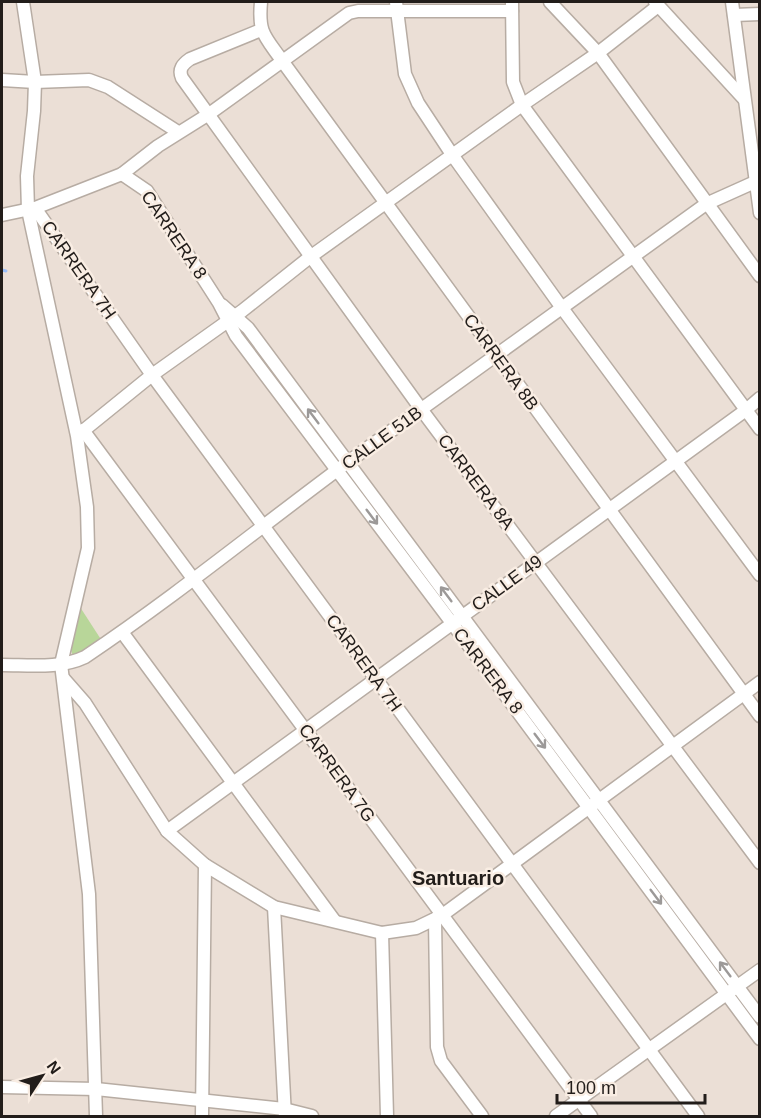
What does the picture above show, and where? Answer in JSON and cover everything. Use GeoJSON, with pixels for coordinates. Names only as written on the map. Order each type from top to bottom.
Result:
{"type":"FeatureCollection","features":[{"type":"Feature","properties":{"kind":"street","name":"CARRERA 7G"},"geometry":{"type":"LineString","coordinates":[[23,2],[35,82],[27,176],[31,209],[80,433],[194,580],[305,730],[438,917],[591,1116]]}},
{"type":"Feature","properties":{"kind":"street"},"geometry":{"type":"LineString","coordinates":[[261,2],[259,21],[261,30]]}},
{"type":"Feature","properties":{"kind":"street"},"geometry":{"type":"LineString","coordinates":[[550,2],[598,53],[759,276]]}},
{"type":"Feature","properties":{"kind":"street"},"geometry":{"type":"LineString","coordinates":[[732,2],[759,213]]}},
{"type":"Feature","properties":{"kind":"street"},"geometry":{"type":"LineString","coordinates":[[96,1116],[89,894],[62,664],[88,548],[87,507],[80,433],[152,375],[310,257],[598,53],[656,4],[744,99]]}},
{"type":"Feature","properties":{"kind":"street"},"geometry":{"type":"LineString","coordinates":[[2,215],[31,209],[122,174],[178,132],[209,114],[349,13],[396,7],[512,6],[513,82],[522,105],[759,429]]}},
{"type":"Feature","properties":{"kind":"street"},"geometry":{"type":"LineString","coordinates":[[396,7],[405,74],[418,103],[453,156],[562,308],[759,575]]}},
{"type":"Feature","properties":{"kind":"street"},"geometry":{"type":"LineString","coordinates":[[734,15],[759,14]]}},
{"type":"Feature","properties":{"kind":"street","name":"CARRERA 8B"},"geometry":{"type":"LineString","coordinates":[[261,30],[385,204],[759,716]]}},
{"type":"Feature","properties":{"kind":"street","name":"CARRERA 8A"},"geometry":{"type":"LineString","coordinates":[[261,30],[190,59],[182,66],[180,74],[182,78],[310,257],[759,863]]}},
{"type":"Feature","properties":{"kind":"street"},"geometry":{"type":"LineString","coordinates":[[2,80],[35,82],[89,80],[108,87],[178,132]]}},
{"type":"Feature","properties":{"kind":"street"},"geometry":{"type":"LineString","coordinates":[[746,112],[759,112]]}},
{"type":"Feature","properties":{"kind":"street","name":"CARRERA 8"},"geometry":{"type":"LineString","coordinates":[[122,174],[147,191],[230,318],[236,336],[337,471],[458,620]]}},
{"type":"Feature","properties":{"kind":"street","name":"CALLE 51B"},"geometry":{"type":"LineString","coordinates":[[2,665],[62,664],[85,657],[194,580],[348,462],[706,204],[755,182]]}},
{"type":"Feature","properties":{"kind":"street","name":"CARRERA 7H"},"geometry":{"type":"LineString","coordinates":[[31,209],[698,1116]]}},
{"type":"Feature","properties":{"kind":"street","name":"CARRERA 8"},"geometry":{"type":"LineString","coordinates":[[230,318],[248,328],[348,462],[458,620],[594,804],[733,990],[759,1017]]}},
{"type":"Feature","properties":{"kind":"street","name":"CALLE 49"},"geometry":{"type":"LineString","coordinates":[[167,831],[746,410],[759,398]]}},
{"type":"Feature","properties":{"kind":"street"},"geometry":{"type":"LineString","coordinates":[[122,632],[334,920]]}},
{"type":"Feature","properties":{"kind":"street"},"geometry":{"type":"LineString","coordinates":[[63,678],[86,703],[167,831],[205,865],[274,907],[382,933],[416,928],[438,917],[513,865],[759,682]]}},
{"type":"Feature","properties":{"kind":"street"},"geometry":{"type":"LineString","coordinates":[[202,1116],[205,865]]}},
{"type":"Feature","properties":{"kind":"street"},"geometry":{"type":"LineString","coordinates":[[274,907],[284,1113]]}},
{"type":"Feature","properties":{"kind":"street"},"geometry":{"type":"LineString","coordinates":[[438,917],[437,1047],[441,1061],[482,1116]]}},
{"type":"Feature","properties":{"kind":"street"},"geometry":{"type":"LineString","coordinates":[[382,933],[387,1116]]}},
{"type":"Feature","properties":{"kind":"street"},"geometry":{"type":"LineString","coordinates":[[556,1116],[759,970]]}},
{"type":"Feature","properties":{"kind":"street","name":"CARRERA 8"},"geometry":{"type":"LineString","coordinates":[[733,990],[759,1039]]}},
{"type":"Feature","properties":{"kind":"street"},"geometry":{"type":"LineString","coordinates":[[2,1088],[96,1089],[202,1100],[312,1116]]}},
{"type":"Feature","properties":{"kind":"green space"},"geometry":{"type":"Polygon","coordinates":[[[80,607],[102,641],[84,653],[73,656],[71,650],[77,609],[80,607]]]}},
{"type":"Feature","properties":{"kind":"waterway"},"geometry":{"type":"LineString","coordinates":[[2,270],[6,271]]}},
{"type":"Feature","properties":{"kind":"district","name":"Santuario"},"geometry":{"type":"Point","coordinates":[458,878]}}]}
